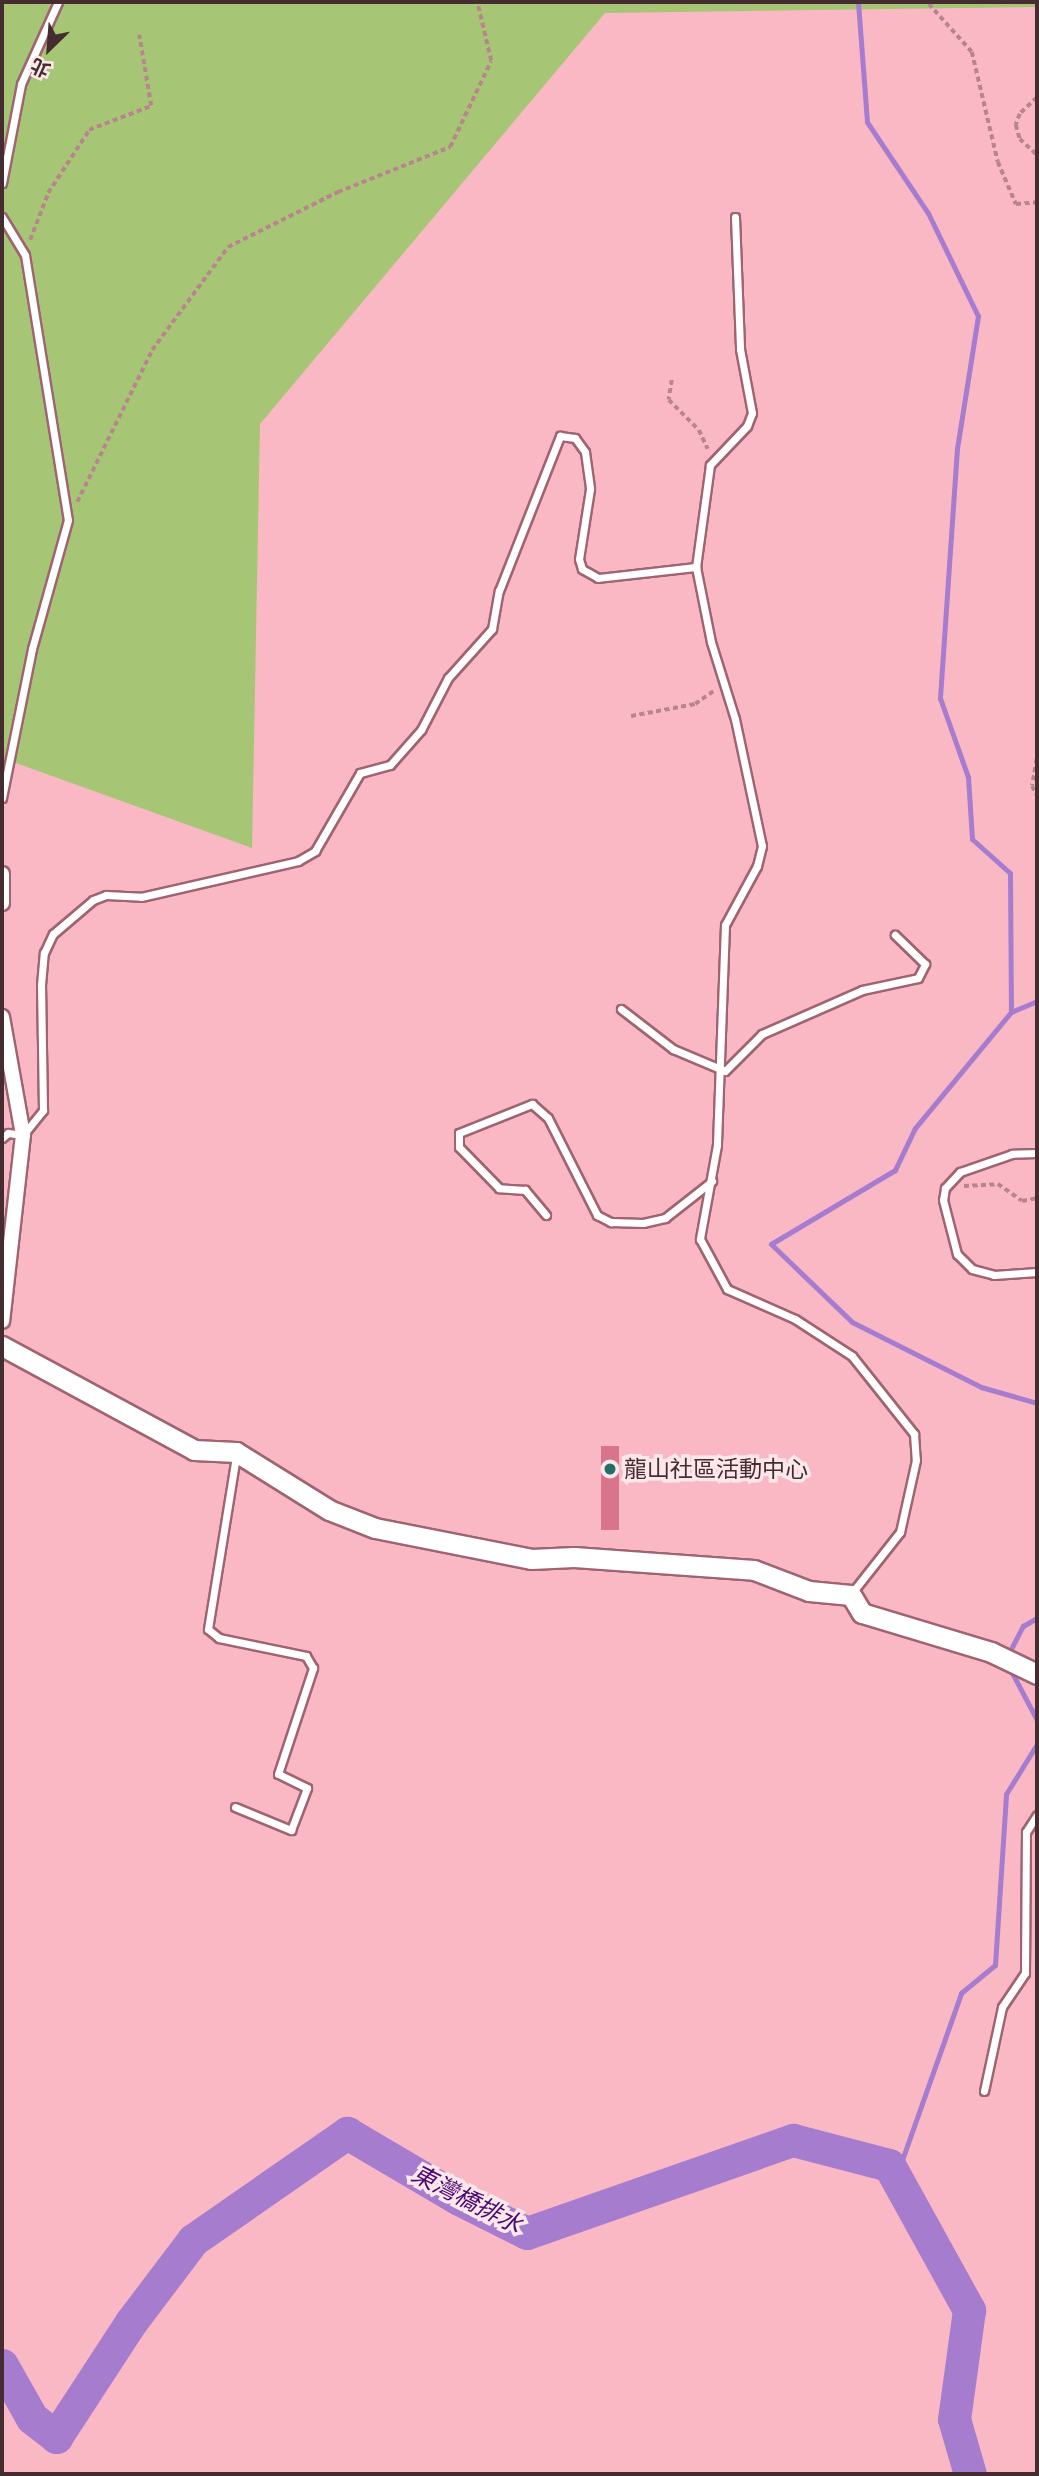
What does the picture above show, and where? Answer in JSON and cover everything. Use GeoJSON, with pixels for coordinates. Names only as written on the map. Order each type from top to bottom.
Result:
{"type":"FeatureCollection","features":[{"type":"Feature","properties":{"kind":"street"},"geometry":{"type":"LineString","coordinates":[[2,874],[2,903]]}},
{"type":"Feature","properties":{"kind":"street"},"geometry":{"type":"LineString","coordinates":[[2,1017],[23,1135],[2,1321]]}},
{"type":"Feature","properties":{"kind":"street"},"geometry":{"type":"LineString","coordinates":[[2,1346],[194,1450],[236,1452],[329,1510],[375,1528],[531,1559],[574,1557],[754,1570],[808,1591],[851,1595],[862,1613],[995,1654],[1037,1674]]}},
{"type":"Feature","properties":{"kind":"lane"},"geometry":{"type":"LineString","coordinates":[[2,184],[21,84],[58,2]]}},
{"type":"Feature","properties":{"kind":"lane"},"geometry":{"type":"LineString","coordinates":[[2,217],[25,255],[68,520],[33,649],[2,798]]}},
{"type":"Feature","properties":{"kind":"lane"},"geometry":{"type":"LineString","coordinates":[[735,217],[740,349],[752,413],[747,426],[712,461],[696,567],[711,642],[725,681],[761,846],[757,866],[725,925],[722,1069],[712,1181],[700,1239],[722,1284],[736,1295],[796,1319],[852,1356],[914,1434],[916,1460],[900,1532],[851,1595]]}},
{"type":"Feature","properties":{"kind":"lane"},"geometry":{"type":"LineString","coordinates":[[2,1138],[8,1133],[23,1135],[43,1110],[41,985],[44,953],[53,934],[93,900],[106,895],[141,897],[298,861],[315,851],[360,773],[390,765],[421,730],[448,678],[492,629],[499,591],[560,436],[575,438],[585,452],[590,489],[579,559],[582,569],[598,578],[696,567]]}},
{"type":"Feature","properties":{"kind":"lane"},"geometry":{"type":"LineString","coordinates":[[621,1009],[673,1049],[722,1069],[731,1070],[762,1034],[862,990],[918,978],[925,964],[895,935]]}},
{"type":"Feature","properties":{"kind":"lane"},"geometry":{"type":"LineString","coordinates":[[546,1215],[525,1190],[499,1188],[459,1147],[459,1133],[524,1105],[537,1107],[548,1118],[597,1215],[611,1222],[643,1223],[665,1218],[712,1181]]}},
{"type":"Feature","properties":{"kind":"lane"},"geometry":{"type":"LineString","coordinates":[[1037,1153],[1012,1154],[960,1172],[945,1188],[943,1200],[957,1254],[972,1269],[994,1275],[1037,1272]]}},
{"type":"Feature","properties":{"kind":"lane"},"geometry":{"type":"LineString","coordinates":[[235,1807],[291,1830],[306,1788],[278,1774],[313,1668],[306,1656],[219,1638],[208,1629],[236,1452]]}},
{"type":"Feature","properties":{"kind":"lane"},"geometry":{"type":"LineString","coordinates":[[984,2091],[1002,2007],[1025,1973],[1027,1832],[1037,1815]]}},
{"type":"Feature","properties":{"kind":"path"},"geometry":{"type":"LineString","coordinates":[[68,520],[152,351],[228,247],[338,192],[450,147],[491,61],[477,2]]}},
{"type":"Feature","properties":{"kind":"path"},"geometry":{"type":"LineString","coordinates":[[929,4],[972,52],[998,162],[1016,204],[1037,202]]}},
{"type":"Feature","properties":{"kind":"path"},"geometry":{"type":"LineString","coordinates":[[25,255],[48,193],[89,130],[151,106],[139,35]]}},
{"type":"Feature","properties":{"kind":"path"},"geometry":{"type":"LineString","coordinates":[[1037,98],[1020,114],[1016,125],[1020,139],[1037,155]]}},
{"type":"Feature","properties":{"kind":"path"},"geometry":{"type":"LineString","coordinates":[[672,380],[669,400],[699,430],[712,461]]}},
{"type":"Feature","properties":{"kind":"path"},"geometry":{"type":"LineString","coordinates":[[631,716],[695,704],[725,681]]}},
{"type":"Feature","properties":{"kind":"path"},"geometry":{"type":"LineString","coordinates":[[1037,759],[1032,786],[1037,795]]}},
{"type":"Feature","properties":{"kind":"path"},"geometry":{"type":"LineString","coordinates":[[945,1188],[993,1183],[1022,1201],[1037,1198]]}},
{"type":"Feature","properties":{"kind":"green space"},"geometry":{"type":"Polygon","coordinates":[[[2,2],[1037,2],[1037,7],[605,13],[260,424],[252,848],[2,758],[2,2]]]}},
{"type":"Feature","properties":{"kind":"building","name":"龍山社區活動中心"},"geometry":{"type":"Polygon","coordinates":[[[601,1446],[619,1446],[619,1530],[601,1530],[601,1446]]]}},
{"type":"Feature","properties":{"kind":"waterway"},"geometry":{"type":"LineString","coordinates":[[858,2],[867,122],[928,213],[978,316],[957,448],[940,698],[968,777],[972,839],[1010,873],[1011,1012]]}},
{"type":"Feature","properties":{"kind":"waterway"},"geometry":{"type":"LineString","coordinates":[[1037,1001],[1011,1012],[915,1128],[895,1170],[771,1244],[852,1322],[981,1387],[1037,1403]]}},
{"type":"Feature","properties":{"kind":"waterway"},"geometry":{"type":"LineString","coordinates":[[1008,1655],[1023,1626],[1037,1618]]}},
{"type":"Feature","properties":{"kind":"waterway"},"geometry":{"type":"LineString","coordinates":[[1009,1667],[1037,1720]]}},
{"type":"Feature","properties":{"kind":"waterway"},"geometry":{"type":"LineString","coordinates":[[896,2177],[961,1993],[995,1965],[1006,1794],[1037,1744]]}},
{"type":"Feature","properties":{"kind":"waterway","name":"東灣橋排水"},"geometry":{"type":"LineString","coordinates":[[2,2365],[32,2418],[56,2437],[131,2322],[193,2240],[347,2133],[459,2199],[527,2233],[793,2140],[889,2165],[969,2310],[954,2419],[970,2474]]}},
{"type":"Feature","properties":{"kind":"place","name":"龍山社區活動中心"},"geometry":{"type":"Point","coordinates":[610,1469]}}]}
